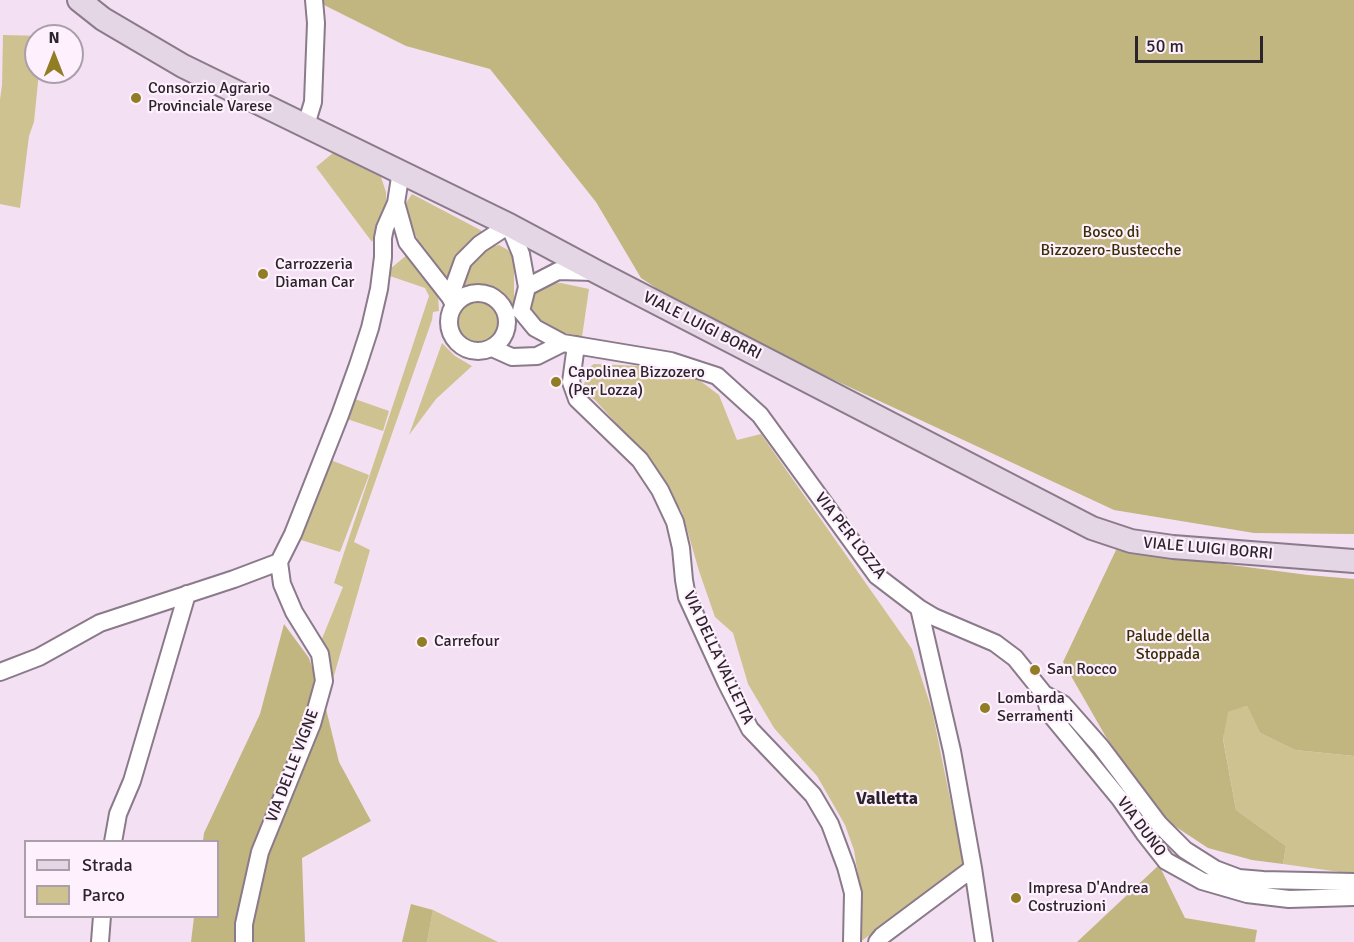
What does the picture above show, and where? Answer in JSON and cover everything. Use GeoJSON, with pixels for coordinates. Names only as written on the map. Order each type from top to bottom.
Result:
{"type":"FeatureCollection","features":[{"type":"Feature","properties":{"kind":"main road","name":"VIALE LUIGI BORRI"},"geometry":{"type":"LineString","coordinates":[[79,0],[103,19],[183,66],[509,225],[1092,528],[1131,541],[1173,547],[1354,561]]}},
{"type":"Feature","properties":{"kind":"street"},"geometry":{"type":"LineString","coordinates":[[306,125],[313,102],[315,0]]}},
{"type":"Feature","properties":{"kind":"street"},"geometry":{"type":"LineString","coordinates":[[0,672],[39,657],[100,623],[279,562],[340,415],[370,328],[380,289],[385,228],[396,203],[401,171]]}},
{"type":"Feature","properties":{"kind":"street"},"geometry":{"type":"LineString","coordinates":[[396,203],[407,242],[452,301]]}},
{"type":"Feature","properties":{"kind":"street"},"geometry":{"type":"LineString","coordinates":[[527,287],[521,254],[509,225],[480,244],[463,261],[449,318],[452,335],[464,348],[473,351],[492,348],[506,333],[508,324],[527,287],[558,271],[597,272]]}},
{"type":"Feature","properties":{"kind":"street"},"geometry":{"type":"LineString","coordinates":[[383,257],[407,242]]}},
{"type":"Feature","properties":{"kind":"street"},"geometry":{"type":"LineString","coordinates":[[452,301],[478,292],[496,298],[514,313]]}},
{"type":"Feature","properties":{"kind":"street","name":"VIA PER LOZZA"},"geometry":{"type":"LineString","coordinates":[[514,313],[535,328],[569,344],[671,362],[717,376],[760,415],[877,576],[919,608]]}},
{"type":"Feature","properties":{"kind":"street"},"geometry":{"type":"LineString","coordinates":[[492,348],[512,357],[537,356],[569,344]]}},
{"type":"Feature","properties":{"kind":"street","name":"VIA DELLA VALLETTA"},"geometry":{"type":"LineString","coordinates":[[569,344],[571,382],[577,399],[640,460],[660,490],[675,522],[681,548],[687,597],[750,729],[813,795],[830,824],[853,893],[852,942]]}},
{"type":"Feature","properties":{"kind":"street","name":"VIA DELLE VIGNE"},"geometry":{"type":"LineString","coordinates":[[244,942],[244,924],[260,852],[312,724],[324,681],[320,654],[294,612],[282,584],[279,562]]}},
{"type":"Feature","properties":{"kind":"street"},"geometry":{"type":"LineString","coordinates":[[113,840],[118,814],[132,782],[187,594]]}},
{"type":"Feature","properties":{"kind":"street"},"geometry":{"type":"LineString","coordinates":[[919,608],[952,752],[984,942]]}},
{"type":"Feature","properties":{"kind":"street","name":"VIA DUNO"},"geometry":{"type":"LineString","coordinates":[[919,608],[934,617],[995,643],[1015,658],[1044,693],[1063,704],[1101,747],[1159,824],[1185,850],[1215,869],[1239,878],[1354,882]]}},
{"type":"Feature","properties":{"kind":"street","name":"VIA DUNO"},"geometry":{"type":"LineString","coordinates":[[1044,693],[1050,714],[1120,799],[1166,861],[1202,881],[1246,894],[1288,898],[1354,897]]}},
{"type":"Feature","properties":{"kind":"street"},"geometry":{"type":"LineString","coordinates":[[877,942],[973,868]]}},
{"type":"Feature","properties":{"kind":"street"},"geometry":{"type":"LineString","coordinates":[[100,942],[102,918]]}},
{"type":"Feature","properties":{"kind":"green space","name":"Bosco di Bizzozero-Bustecche"},"geometry":{"type":"Polygon","coordinates":[[[324,0],[1354,0],[1354,534],[1254,533],[1114,510],[703,319],[641,278],[596,202],[490,69],[406,46],[324,5],[324,0]]]}},
{"type":"Feature","properties":{"kind":"green space"},"geometry":{"type":"Polygon","coordinates":[[[3,35],[24,36],[24,84],[38,84],[20,208],[0,204],[3,35]]]}},
{"type":"Feature","properties":{"kind":"green space"},"geometry":{"type":"Polygon","coordinates":[[[333,153],[381,177],[386,192],[386,206],[372,242],[316,167],[333,153]]]}},
{"type":"Feature","properties":{"kind":"green space"},"geometry":{"type":"Polygon","coordinates":[[[412,194],[486,233],[448,279],[420,245],[406,214],[406,203],[412,194]]]}},
{"type":"Feature","properties":{"kind":"green space"},"geometry":{"type":"Polygon","coordinates":[[[499,245],[508,250],[514,259],[514,303],[511,307],[496,293],[478,288],[459,292],[469,264],[486,248],[499,245]]]}},
{"type":"Feature","properties":{"kind":"green space"},"geometry":{"type":"Polygon","coordinates":[[[408,254],[438,295],[439,311],[433,312],[354,542],[370,550],[333,679],[319,646],[343,587],[334,583],[429,296],[425,288],[384,274],[408,254]]]}},
{"type":"Feature","properties":{"kind":"green space"},"geometry":{"type":"Polygon","coordinates":[[[561,283],[589,289],[582,337],[552,330],[537,322],[529,310],[533,294],[544,284],[561,283]]]}},
{"type":"Feature","properties":{"kind":"green space"},"geometry":{"type":"Polygon","coordinates":[[[479,301],[495,307],[501,323],[495,339],[479,345],[463,339],[457,323],[463,307],[479,301]]]}},
{"type":"Feature","properties":{"kind":"green space"},"geometry":{"type":"Polygon","coordinates":[[[442,343],[455,356],[472,366],[436,399],[409,435],[442,343]]]}},
{"type":"Feature","properties":{"kind":"green space"},"geometry":{"type":"Polygon","coordinates":[[[594,364],[641,366],[699,380],[719,395],[737,440],[761,434],[912,649],[932,710],[964,867],[860,942],[860,888],[854,850],[845,825],[817,776],[774,728],[748,684],[733,633],[715,617],[682,512],[646,456],[595,400],[585,394],[583,387],[591,366],[594,364]]]}},
{"type":"Feature","properties":{"kind":"green space"},"geometry":{"type":"Polygon","coordinates":[[[352,398],[389,411],[383,431],[344,418],[352,398]]]}},
{"type":"Feature","properties":{"kind":"green space"},"geometry":{"type":"Polygon","coordinates":[[[328,459],[369,475],[340,552],[301,540],[328,459]]]}},
{"type":"Feature","properties":{"kind":"green space","name":"Palude della Stoppada"},"geometry":{"type":"Polygon","coordinates":[[[1116,550],[1354,579],[1354,756],[1295,750],[1260,733],[1247,706],[1228,712],[1223,739],[1236,810],[1286,846],[1283,864],[1252,860],[1208,848],[1164,819],[1106,737],[1063,662],[1116,550]]]}},
{"type":"Feature","properties":{"kind":"green space"},"geometry":{"type":"Polygon","coordinates":[[[284,624],[309,658],[326,709],[339,762],[371,821],[302,858],[305,942],[191,942],[194,918],[219,918],[219,840],[203,840],[204,833],[260,714],[284,624]]]}},
{"type":"Feature","properties":{"kind":"green space"},"geometry":{"type":"Polygon","coordinates":[[[1247,706],[1260,733],[1295,750],[1354,756],[1354,874],[1283,864],[1286,846],[1236,810],[1223,738],[1227,712],[1247,706]]]}},
{"type":"Feature","properties":{"kind":"green space"},"geometry":{"type":"Polygon","coordinates":[[[1159,865],[1185,918],[1257,930],[1255,942],[1077,942],[1159,865]]]}},
{"type":"Feature","properties":{"kind":"green space"},"geometry":{"type":"Polygon","coordinates":[[[411,904],[433,910],[427,942],[402,942],[411,904]]]}},
{"type":"Feature","properties":{"kind":"green space"},"geometry":{"type":"Polygon","coordinates":[[[433,910],[498,942],[427,942],[433,910]]]}},
{"type":"Feature","properties":{"kind":"place","name":"Consorzio Agrario Provinciale Varese"},"geometry":{"type":"Point","coordinates":[136,98]}},
{"type":"Feature","properties":{"kind":"place","name":"Carrozzeria Diaman Car"},"geometry":{"type":"Point","coordinates":[263,274]}},
{"type":"Feature","properties":{"kind":"place","name":"Capolinea Bizzozero (Per Lozza)"},"geometry":{"type":"Point","coordinates":[556,382]}},
{"type":"Feature","properties":{"kind":"place","name":"Carrefour"},"geometry":{"type":"Point","coordinates":[422,642]}},
{"type":"Feature","properties":{"kind":"place","name":"San Rocco"},"geometry":{"type":"Point","coordinates":[1035,670]}},
{"type":"Feature","properties":{"kind":"place","name":"Lombarda Serramenti"},"geometry":{"type":"Point","coordinates":[985,708]}},
{"type":"Feature","properties":{"kind":"place","name":"Impresa D'Andrea Costruzioni"},"geometry":{"type":"Point","coordinates":[1016,898]}},
{"type":"Feature","properties":{"kind":"district","name":"Valletta"},"geometry":{"type":"Point","coordinates":[887,799]}}]}
